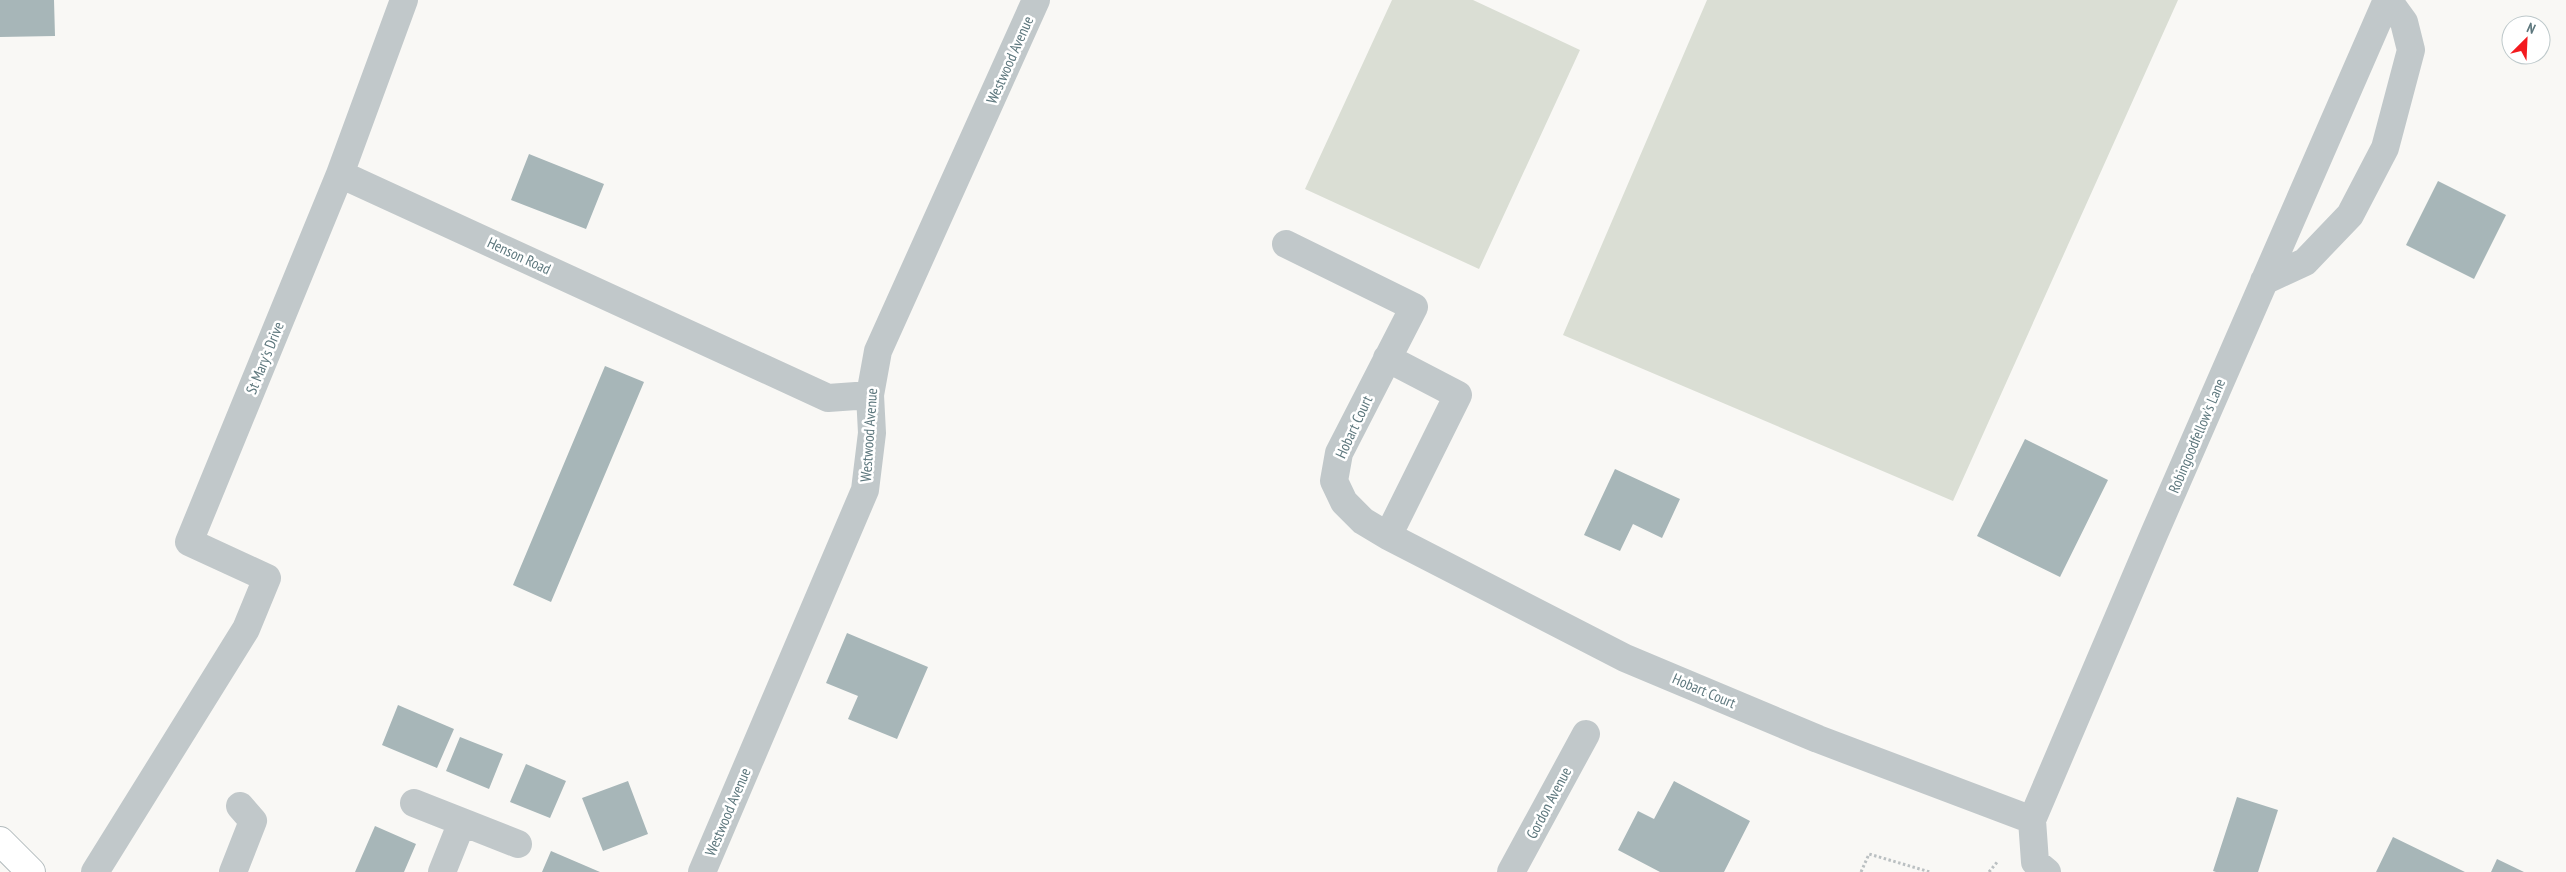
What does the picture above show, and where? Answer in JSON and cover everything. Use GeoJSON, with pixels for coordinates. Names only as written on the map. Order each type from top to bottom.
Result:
{"type":"FeatureCollection","features":[{"type":"Feature","properties":{"kind":"main road"},"geometry":{"type":"LineString","coordinates":[[0,841],[31,872]]}},
{"type":"Feature","properties":{"kind":"street"},"geometry":{"type":"LineString","coordinates":[[340,174],[404,0]]}},
{"type":"Feature","properties":{"kind":"street","name":"Westwood Avenue"},"geometry":{"type":"LineString","coordinates":[[702,872],[865,490],[872,433],[870,394],[878,351],[1036,0]]}},
{"type":"Feature","properties":{"kind":"street"},"geometry":{"type":"LineString","coordinates":[[2264,281],[2305,262],[2350,215],[2385,148],[2411,50],[2404,22],[2387,0]]}},
{"type":"Feature","properties":{"kind":"street","name":"Robingoodfellow's Lane"},"geometry":{"type":"LineString","coordinates":[[2047,872],[2035,862],[2032,820],[2387,0]]}},
{"type":"Feature","properties":{"kind":"street","name":"Henson Road"},"geometry":{"type":"LineString","coordinates":[[340,174],[828,398],[870,394]]}},
{"type":"Feature","properties":{"kind":"street","name":"St Mary's Drive"},"geometry":{"type":"LineString","coordinates":[[95,872],[246,630],[267,578],[190,542],[340,174]]}},
{"type":"Feature","properties":{"kind":"street","name":"Hobart Court"},"geometry":{"type":"LineString","coordinates":[[1286,244],[1414,307],[1339,453],[1334,481],[1344,502],[1363,521],[1388,536],[1625,658],[1818,739],[2032,820]]}},
{"type":"Feature","properties":{"kind":"street"},"geometry":{"type":"LineString","coordinates":[[1388,358],[1458,395],[1388,536]]}},
{"type":"Feature","properties":{"kind":"street","name":"Gordon Avenue"},"geometry":{"type":"LineString","coordinates":[[1512,872],[1586,734]]}},
{"type":"Feature","properties":{"kind":"street"},"geometry":{"type":"LineString","coordinates":[[414,804],[518,844]]}},
{"type":"Feature","properties":{"kind":"street"},"geometry":{"type":"LineString","coordinates":[[232,872],[253,821],[240,806]]}},
{"type":"Feature","properties":{"kind":"street"},"geometry":{"type":"LineString","coordinates":[[442,872],[462,822]]}},
{"type":"Feature","properties":{"kind":"path"},"geometry":{"type":"LineString","coordinates":[[1861,872],[1869,854],[1930,872]]}},
{"type":"Feature","properties":{"kind":"shaded area"},"geometry":{"type":"Polygon","coordinates":[[[1392,0],[1473,0],[1580,50],[1479,269],[1305,189],[1392,0]]]}},
{"type":"Feature","properties":{"kind":"shaded area"},"geometry":{"type":"Polygon","coordinates":[[[1707,0],[2178,0],[1953,501],[1563,335],[1707,0]]]}},
{"type":"Feature","properties":{"kind":"building"},"geometry":{"type":"Polygon","coordinates":[[[0,0],[54,0],[55,36],[0,37],[0,0]]]}},
{"type":"Feature","properties":{"kind":"building"},"geometry":{"type":"Polygon","coordinates":[[[529,154],[604,184],[586,229],[511,200],[529,154]]]}},
{"type":"Feature","properties":{"kind":"building"},"geometry":{"type":"Polygon","coordinates":[[[2438,181],[2506,215],[2474,279],[2406,245],[2438,181]]]}},
{"type":"Feature","properties":{"kind":"building"},"geometry":{"type":"Polygon","coordinates":[[[605,366],[644,382],[551,602],[513,585],[605,366]]]}},
{"type":"Feature","properties":{"kind":"building"},"geometry":{"type":"Polygon","coordinates":[[[2025,439],[2108,480],[2060,577],[1977,536],[2025,439]]]}},
{"type":"Feature","properties":{"kind":"building"},"geometry":{"type":"Polygon","coordinates":[[[1615,469],[1680,499],[1662,538],[1633,524],[1620,551],[1584,535],[1615,469]]]}},
{"type":"Feature","properties":{"kind":"building"},"geometry":{"type":"Polygon","coordinates":[[[847,633],[928,667],[897,739],[848,719],[858,696],[826,683],[847,633]]]}},
{"type":"Feature","properties":{"kind":"building"},"geometry":{"type":"Polygon","coordinates":[[[398,705],[454,729],[437,768],[382,745],[398,705]]]}},
{"type":"Feature","properties":{"kind":"building"},"geometry":{"type":"Polygon","coordinates":[[[460,737],[503,754],[489,789],[446,771],[460,737]]]}},
{"type":"Feature","properties":{"kind":"building"},"geometry":{"type":"Polygon","coordinates":[[[526,764],[566,781],[550,818],[510,802],[526,764]]]}},
{"type":"Feature","properties":{"kind":"building"},"geometry":{"type":"Polygon","coordinates":[[[628,781],[648,834],[603,851],[582,798],[628,781]]]}},
{"type":"Feature","properties":{"kind":"building"},"geometry":{"type":"Polygon","coordinates":[[[1674,781],[1750,821],[1724,872],[1660,872],[1618,850],[1638,811],[1654,819],[1674,781]]]}},
{"type":"Feature","properties":{"kind":"building"},"geometry":{"type":"Polygon","coordinates":[[[2237,797],[2278,810],[2258,872],[2216,872],[2213,871],[2237,797]]]}},
{"type":"Feature","properties":{"kind":"building"},"geometry":{"type":"Polygon","coordinates":[[[375,826],[416,844],[404,872],[355,872],[375,826]]]}},
{"type":"Feature","properties":{"kind":"building"},"geometry":{"type":"Polygon","coordinates":[[[2393,837],[2465,872],[2376,872],[2393,837]]]}},
{"type":"Feature","properties":{"kind":"building"},"geometry":{"type":"Polygon","coordinates":[[[551,851],[600,872],[542,872],[551,851]]]}},
{"type":"Feature","properties":{"kind":"building"},"geometry":{"type":"Polygon","coordinates":[[[2497,859],[2524,872],[2491,872],[2497,859]]]}}]}
